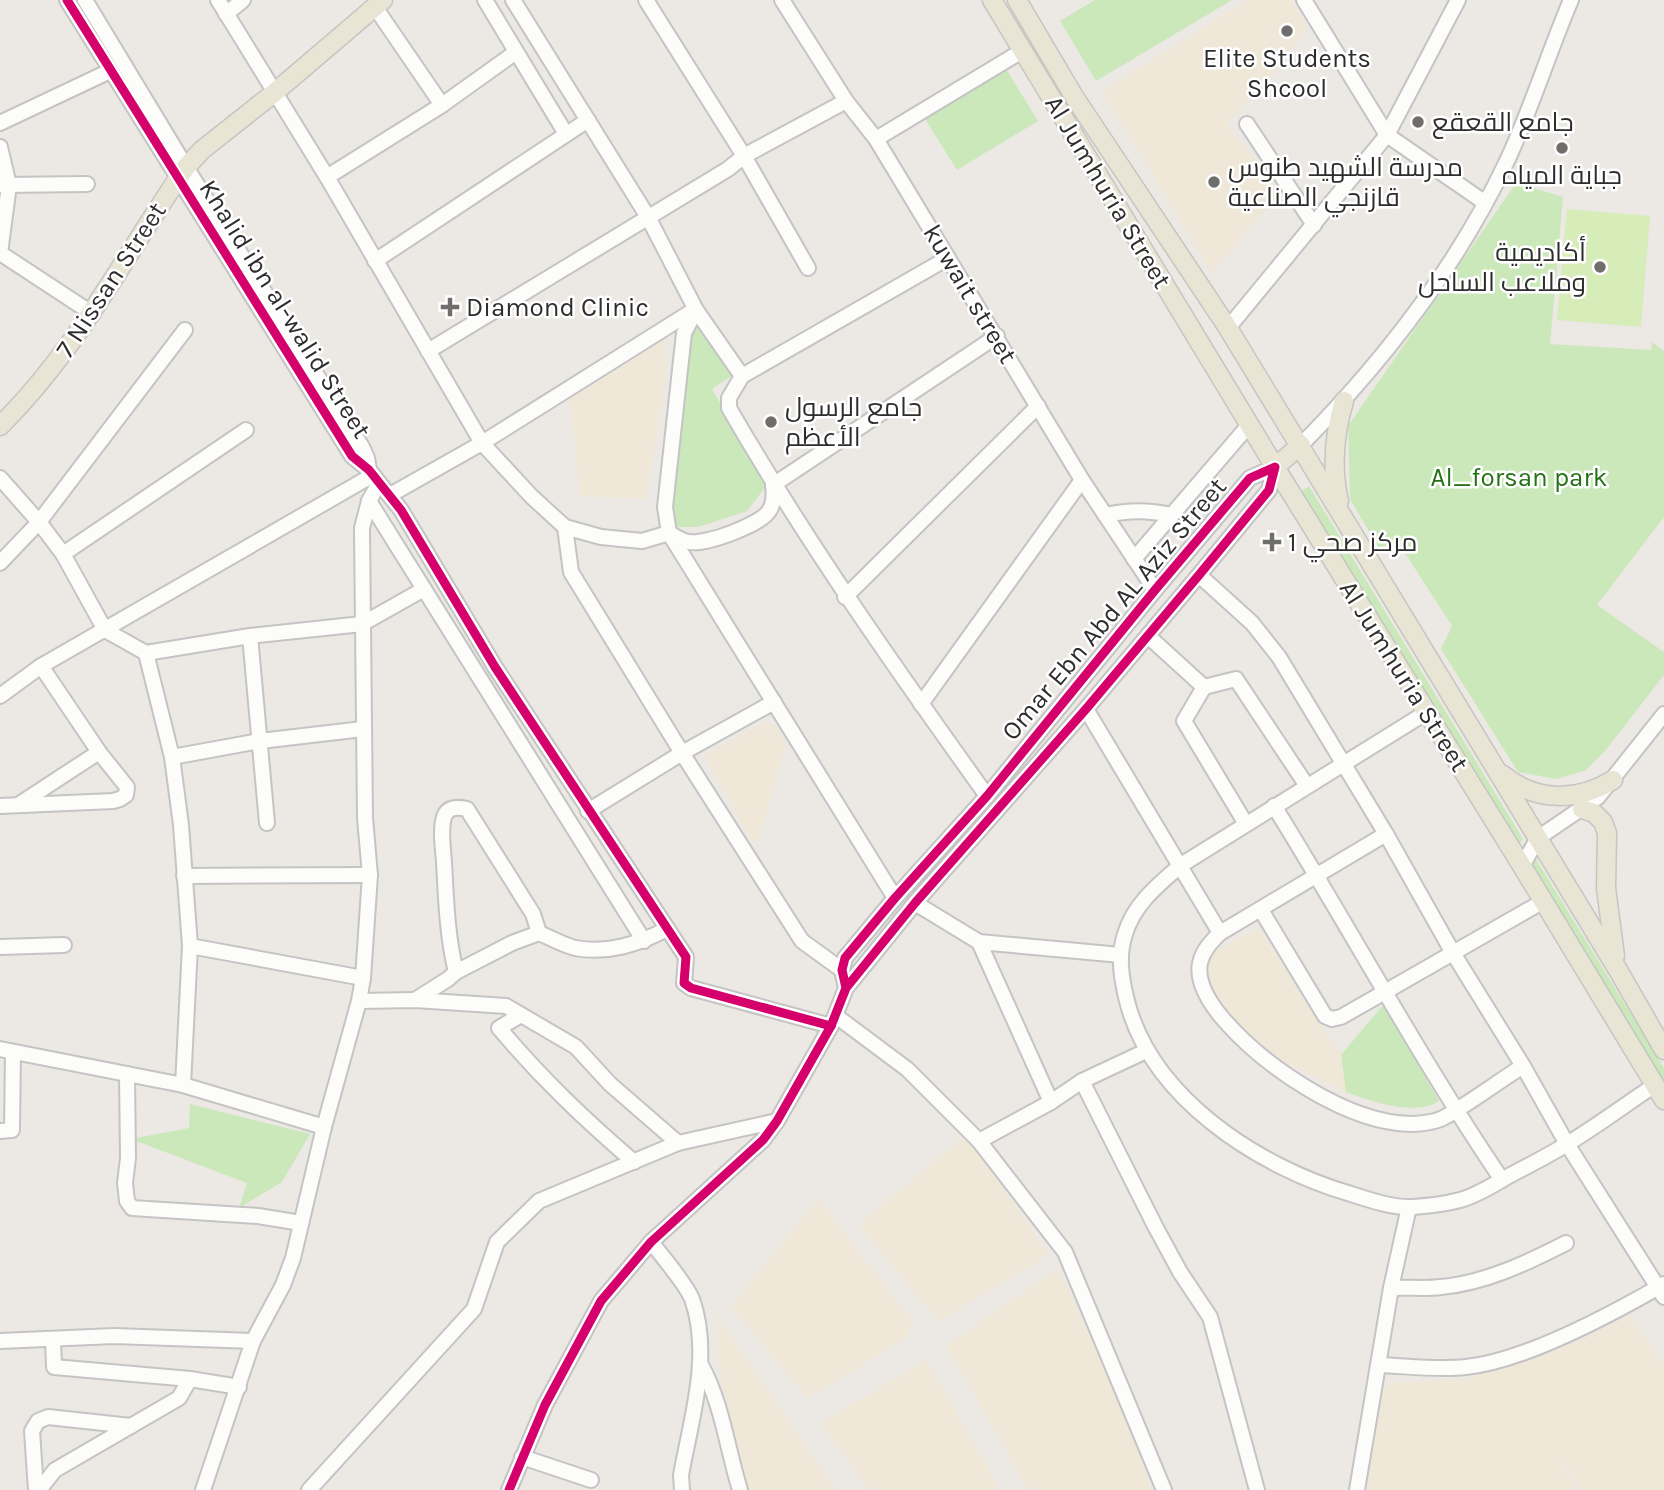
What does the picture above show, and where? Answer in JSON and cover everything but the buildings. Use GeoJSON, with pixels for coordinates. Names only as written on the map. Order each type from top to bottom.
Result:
{"type":"FeatureCollection","features":[{"type":"Feature","properties":{"kind":"main road","name":"Al Jumhuria Street"},"geometry":{"type":"LineString","coordinates":[[992,0],[1249,425],[1660,1092]]}},
{"type":"Feature","properties":{"kind":"main road","name":"Al Jumhuria Street"},"geometry":{"type":"LineString","coordinates":[[1017,0],[1075,98],[1228,328],[1301,446],[1664,1050]]}},
{"type":"Feature","properties":{"kind":"main road","name":"7 Nissan Street"},"geometry":{"type":"LineString","coordinates":[[0,426],[55,364],[93,314],[182,173],[202,150],[274,93],[379,3]]}},
{"type":"Feature","properties":{"kind":"main road"},"geometry":{"type":"LineString","coordinates":[[1344,518],[1335,479],[1334,459],[1338,420],[1345,401]]}},
{"type":"Feature","properties":{"kind":"main road"},"geometry":{"type":"LineString","coordinates":[[1275,467],[1301,446]]}},
{"type":"Feature","properties":{"kind":"main road"},"geometry":{"type":"LineString","coordinates":[[1497,769],[1525,789],[1547,795],[1582,794],[1613,780]]}},
{"type":"Feature","properties":{"kind":"main road"},"geometry":{"type":"LineString","coordinates":[[1582,809],[1594,813],[1604,822],[1607,833],[1607,909],[1618,970]]}},
{"type":"Feature","properties":{"kind":"street","name":"Khalid ibn al-walid Street"},"geometry":{"type":"LineString","coordinates":[[67,0],[110,71],[182,173],[352,456],[390,495],[495,667],[686,957],[684,983],[691,988],[833,1021]]}},
{"type":"Feature","properties":{"kind":"street"},"geometry":{"type":"LineString","coordinates":[[85,0],[182,173]]}},
{"type":"Feature","properties":{"kind":"street"},"geometry":{"type":"LineString","coordinates":[[218,0],[327,177],[482,443],[532,497],[565,527],[601,537],[642,541],[669,533],[688,542],[704,541],[763,519],[771,509],[773,485]]}},
{"type":"Feature","properties":{"kind":"street"},"geometry":{"type":"LineString","coordinates":[[226,14],[243,0]]}},
{"type":"Feature","properties":{"kind":"street"},"geometry":{"type":"LineString","coordinates":[[485,0],[566,134]]}},
{"type":"Feature","properties":{"kind":"street"},"geometry":{"type":"LineString","coordinates":[[513,0],[648,217],[696,310],[743,376]]}},
{"type":"Feature","properties":{"kind":"street"},"geometry":{"type":"LineString","coordinates":[[646,0],[744,156],[808,268]]}},
{"type":"Feature","properties":{"kind":"street","name":"kuwait street"},"geometry":{"type":"LineString","coordinates":[[782,0],[845,101],[876,139],[1082,480],[1155,590]]}},
{"type":"Feature","properties":{"kind":"street"},"geometry":{"type":"LineString","coordinates":[[1304,0],[1387,135],[1484,202]]}},
{"type":"Feature","properties":{"kind":"street"},"geometry":{"type":"LineString","coordinates":[[1228,328],[1387,135],[1458,0]]}},
{"type":"Feature","properties":{"kind":"street"},"geometry":{"type":"LineString","coordinates":[[1301,446],[1345,401],[1383,355],[1461,242],[1516,139],[1571,0]]}},
{"type":"Feature","properties":{"kind":"street"},"geometry":{"type":"LineString","coordinates":[[379,3],[442,105]]}},
{"type":"Feature","properties":{"kind":"street"},"geometry":{"type":"LineString","coordinates":[[876,139],[1022,51]]}},
{"type":"Feature","properties":{"kind":"street"},"geometry":{"type":"LineString","coordinates":[[327,177],[442,105],[516,52]]}},
{"type":"Feature","properties":{"kind":"street"},"geometry":{"type":"LineString","coordinates":[[0,123],[110,71]]}},
{"type":"Feature","properties":{"kind":"street"},"geometry":{"type":"LineString","coordinates":[[428,351],[728,169],[744,156],[845,101]]}},
{"type":"Feature","properties":{"kind":"street"},"geometry":{"type":"LineString","coordinates":[[375,261],[588,120]]}},
{"type":"Feature","properties":{"kind":"street"},"geometry":{"type":"LineString","coordinates":[[1247,124],[1314,225]]}},
{"type":"Feature","properties":{"kind":"street"},"geometry":{"type":"LineString","coordinates":[[0,147],[4,185],[0,253],[93,314]]}},
{"type":"Feature","properties":{"kind":"street"},"geometry":{"type":"LineString","coordinates":[[4,185],[87,184]]}},
{"type":"Feature","properties":{"kind":"street"},"geometry":{"type":"LineString","coordinates":[[948,258],[743,376],[729,398],[729,408],[773,485],[845,597],[987,796]]}},
{"type":"Feature","properties":{"kind":"street"},"geometry":{"type":"LineString","coordinates":[[390,495],[482,443],[696,310]]}},
{"type":"Feature","properties":{"kind":"street"},"geometry":{"type":"LineString","coordinates":[[696,310],[684,334],[665,507],[669,533],[895,898]]}},
{"type":"Feature","properties":{"kind":"street"},"geometry":{"type":"LineString","coordinates":[[0,563],[39,523],[186,330]]}},
{"type":"Feature","properties":{"kind":"street"},"geometry":{"type":"LineString","coordinates":[[773,485],[997,336]]}},
{"type":"Feature","properties":{"kind":"street"},"geometry":{"type":"LineString","coordinates":[[845,597],[1038,406]]}},
{"type":"Feature","properties":{"kind":"street"},"geometry":{"type":"LineString","coordinates":[[1134,559],[1249,425]]}},
{"type":"Feature","properties":{"kind":"street"},"geometry":{"type":"LineString","coordinates":[[63,554],[246,430]]}},
{"type":"Feature","properties":{"kind":"street","name":"Omar Ebn Abd AL Aziz Street"},"geometry":{"type":"LineString","coordinates":[[509,1490],[545,1405],[601,1301],[651,1242],[763,1140],[777,1121],[833,1021],[846,988],[915,903],[1086,709],[1269,490],[1275,467]]}},
{"type":"Feature","properties":{"kind":"street","name":"Omar Ebn Abd AL Aziz Street"},"geometry":{"type":"LineString","coordinates":[[842,970],[845,958],[987,796],[1250,478],[1275,467]]}},
{"type":"Feature","properties":{"kind":"street"},"geometry":{"type":"LineString","coordinates":[[203,1490],[253,1341],[283,1285],[293,1258],[363,978],[370,875],[365,818],[362,528],[374,476]]}},
{"type":"Feature","properties":{"kind":"street"},"geometry":{"type":"LineString","coordinates":[[0,695],[41,666],[374,476]]}},
{"type":"Feature","properties":{"kind":"street"},"geometry":{"type":"LineString","coordinates":[[0,478],[63,554],[104,630],[146,653],[250,636],[362,624],[424,589]]}},
{"type":"Feature","properties":{"kind":"street"},"geometry":{"type":"LineString","coordinates":[[921,704],[1082,480]]}},
{"type":"Feature","properties":{"kind":"street"},"geometry":{"type":"LineString","coordinates":[[369,501],[644,941]]}},
{"type":"Feature","properties":{"kind":"street"},"geometry":{"type":"LineString","coordinates":[[1105,516],[1130,510],[1172,515]]}},
{"type":"Feature","properties":{"kind":"street"},"geometry":{"type":"LineString","coordinates":[[565,527],[571,572],[802,941],[842,970],[846,988]]}},
{"type":"Feature","properties":{"kind":"street"},"geometry":{"type":"LineString","coordinates":[[1199,575],[1271,645],[1386,834],[1453,953],[1523,1066],[1567,1144],[1662,1289],[1518,1355],[1466,1367],[1379,1365]]}},
{"type":"Feature","properties":{"kind":"street"},"geometry":{"type":"LineString","coordinates":[[250,636],[267,823]]}},
{"type":"Feature","properties":{"kind":"street"},"geometry":{"type":"LineString","coordinates":[[1148,636],[1204,687]]}},
{"type":"Feature","properties":{"kind":"street"},"geometry":{"type":"LineString","coordinates":[[146,653],[177,782],[190,946],[183,1085]]}},
{"type":"Feature","properties":{"kind":"street"},"geometry":{"type":"LineString","coordinates":[[0,806],[120,799],[126,795],[127,787],[99,752],[41,666]]}},
{"type":"Feature","properties":{"kind":"street"},"geometry":{"type":"LineString","coordinates":[[1246,824],[1184,721],[1204,687],[1236,679],[1307,786]]}},
{"type":"Feature","properties":{"kind":"street"},"geometry":{"type":"LineString","coordinates":[[589,811],[682,753],[774,702]]}},
{"type":"Feature","properties":{"kind":"street"},"geometry":{"type":"LineString","coordinates":[[1086,709],[1220,933]]}},
{"type":"Feature","properties":{"kind":"street"},"geometry":{"type":"LineString","coordinates":[[1427,712],[1181,865],[1149,893],[1125,934],[1121,955],[1122,980],[1130,1012],[1146,1051],[1178,1093],[1209,1121],[1255,1151],[1297,1174],[1336,1190],[1377,1202],[1409,1207],[1462,1200],[1660,1092]]}},
{"type":"Feature","properties":{"kind":"street"},"geometry":{"type":"LineString","coordinates":[[1522,866],[1538,838],[1598,797],[1664,714]]}},
{"type":"Feature","properties":{"kind":"street"},"geometry":{"type":"LineString","coordinates":[[172,757],[260,741],[363,729]]}},
{"type":"Feature","properties":{"kind":"street"},"geometry":{"type":"LineString","coordinates":[[18,806],[99,752]]}},
{"type":"Feature","properties":{"kind":"street"},"geometry":{"type":"LineString","coordinates":[[1274,806],[1454,1109],[1502,1180]]}},
{"type":"Feature","properties":{"kind":"street"},"geometry":{"type":"LineString","coordinates":[[456,972],[447,911],[443,837],[444,816],[452,808],[467,809],[533,914],[539,933]]}},
{"type":"Feature","properties":{"kind":"street"},"geometry":{"type":"LineString","coordinates":[[1386,834],[1220,933],[1205,948],[1199,965],[1211,1006],[1244,1043],[1275,1068],[1327,1098],[1364,1115],[1389,1122],[1413,1124],[1441,1119],[1523,1066]]}},
{"type":"Feature","properties":{"kind":"street"},"geometry":{"type":"LineString","coordinates":[[184,876],[370,875]]}},
{"type":"Feature","properties":{"kind":"street"},"geometry":{"type":"LineString","coordinates":[[1261,910],[1325,1016],[1332,1019],[1385,992],[1542,902]]}},
{"type":"Feature","properties":{"kind":"street"},"geometry":{"type":"LineString","coordinates":[[915,903],[979,942],[1121,955]]}},
{"type":"Feature","properties":{"kind":"street"},"geometry":{"type":"LineString","coordinates":[[415,1000],[456,972],[512,943],[539,933],[574,948],[596,949],[631,946],[667,929]]}},
{"type":"Feature","properties":{"kind":"street"},"geometry":{"type":"LineString","coordinates":[[979,942],[1051,1102]]}},
{"type":"Feature","properties":{"kind":"street"},"geometry":{"type":"LineString","coordinates":[[0,947],[64,945]]}},
{"type":"Feature","properties":{"kind":"street"},"geometry":{"type":"LineString","coordinates":[[190,946],[363,978]]}},
{"type":"Feature","properties":{"kind":"street"},"geometry":{"type":"LineString","coordinates":[[359,1001],[415,1000],[506,1006],[576,1047],[610,1084],[678,1143]]}},
{"type":"Feature","properties":{"kind":"street"},"geometry":{"type":"LineString","coordinates":[[521,1015],[499,1028],[573,1109],[634,1162]]}},
{"type":"Feature","properties":{"kind":"street"},"geometry":{"type":"LineString","coordinates":[[833,1021],[906,1069],[979,1141],[1065,1252],[1164,1490]]}},
{"type":"Feature","properties":{"kind":"street"},"geometry":{"type":"LineString","coordinates":[[0,1131],[12,1130],[7,1051],[183,1085],[324,1127]]}},
{"type":"Feature","properties":{"kind":"street"},"geometry":{"type":"LineString","coordinates":[[979,1141],[1051,1102],[1082,1081],[1146,1051]]}},
{"type":"Feature","properties":{"kind":"street"},"geometry":{"type":"LineString","coordinates":[[127,1074],[128,1158],[125,1183],[127,1201],[132,1208],[258,1216],[301,1223]]}},
{"type":"Feature","properties":{"kind":"street"},"geometry":{"type":"LineString","coordinates":[[1082,1081],[1161,1238],[1210,1317],[1258,1490]]}},
{"type":"Feature","properties":{"kind":"street"},"geometry":{"type":"LineString","coordinates":[[309,1490],[474,1309],[497,1242],[540,1202],[678,1143],[777,1121]]}},
{"type":"Feature","properties":{"kind":"street"},"geometry":{"type":"LineString","coordinates":[[1357,1490],[1391,1288],[1409,1207]]}},
{"type":"Feature","properties":{"kind":"street"},"geometry":{"type":"LineString","coordinates":[[651,1242],[691,1298],[698,1331],[701,1365],[681,1475],[682,1490]]}},
{"type":"Feature","properties":{"kind":"street"},"geometry":{"type":"LineString","coordinates":[[1391,1288],[1443,1287],[1494,1275],[1531,1261],[1566,1243]]}},
{"type":"Feature","properties":{"kind":"street"},"geometry":{"type":"LineString","coordinates":[[0,1340],[114,1336],[253,1341]]}},
{"type":"Feature","properties":{"kind":"street"},"geometry":{"type":"LineString","coordinates":[[53,1339],[54,1367],[190,1379],[239,1387]]}},
{"type":"Feature","properties":{"kind":"street"},"geometry":{"type":"LineString","coordinates":[[701,1365],[719,1408],[740,1490]]}},
{"type":"Feature","properties":{"kind":"street"},"geometry":{"type":"LineString","coordinates":[[37,1490],[55,1470],[179,1398],[190,1379]]}},
{"type":"Feature","properties":{"kind":"street"},"geometry":{"type":"LineString","coordinates":[[37,1490],[32,1430],[38,1421],[48,1417],[131,1426]]}},
{"type":"Feature","properties":{"kind":"street"},"geometry":{"type":"LineString","coordinates":[[522,1457],[591,1480]]}},
{"type":"Feature","properties":{"kind":"shaded area"},"geometry":{"type":"Polygon","coordinates":[[[1248,0],[1290,0],[1308,27],[1270,76],[1226,124],[1281,191],[1212,273],[1102,91],[1248,0]]]}},
{"type":"Feature","properties":{"kind":"shaded area"},"geometry":{"type":"Polygon","coordinates":[[[663,337],[667,370],[646,499],[580,496],[569,394],[663,337]]]}},
{"type":"Feature","properties":{"kind":"shaded area"},"geometry":{"type":"Polygon","coordinates":[[[767,721],[777,727],[786,743],[759,839],[754,844],[704,756],[767,721]]]}},
{"type":"Feature","properties":{"kind":"shaded area"},"geometry":{"type":"Polygon","coordinates":[[[1258,928],[1341,1055],[1346,1092],[1281,1061],[1249,1038],[1207,984],[1205,957],[1258,928]]]}},
{"type":"Feature","properties":{"kind":"shaded area"},"geometry":{"type":"Polygon","coordinates":[[[967,1133],[1048,1255],[938,1322],[859,1225],[967,1133]]]}},
{"type":"Feature","properties":{"kind":"shaded area"},"geometry":{"type":"Polygon","coordinates":[[[818,1199],[913,1321],[905,1339],[808,1399],[731,1306],[818,1199]]]}},
{"type":"Feature","properties":{"kind":"shaded area"},"geometry":{"type":"Polygon","coordinates":[[[1058,1269],[1117,1393],[1150,1490],[1028,1490],[946,1345],[1058,1269]]]}},
{"type":"Feature","properties":{"kind":"shaded area"},"geometry":{"type":"Polygon","coordinates":[[[715,1314],[837,1490],[744,1490],[734,1467],[723,1397],[715,1314]]]}},
{"type":"Feature","properties":{"kind":"shaded area"},"geometry":{"type":"Polygon","coordinates":[[[1629,1314],[1664,1366],[1664,1490],[1582,1490],[1566,1466],[1554,1455],[1578,1490],[1363,1490],[1379,1396],[1391,1383],[1464,1379],[1543,1356],[1591,1335],[1629,1314]]]}},
{"type":"Feature","properties":{"kind":"shaded area"},"geometry":{"type":"Polygon","coordinates":[[[927,1360],[1000,1490],[869,1490],[820,1423],[927,1360]]]}},
{"type":"Feature","properties":{"kind":"green space"},"geometry":{"type":"Polygon","coordinates":[[[1095,0],[1232,0],[1096,81],[1060,21],[1095,0]]]}},
{"type":"Feature","properties":{"kind":"green space"},"geometry":{"type":"Polygon","coordinates":[[[1003,64],[1038,121],[957,170],[922,114],[1003,64]]]}},
{"type":"Feature","properties":{"kind":"green space","name":"Al_forsan park"},"geometry":{"type":"Polygon","coordinates":[[[1516,183],[1563,197],[1550,344],[1651,350],[1652,342],[1664,351],[1664,517],[1597,605],[1664,652],[1664,675],[1605,751],[1586,770],[1557,779],[1518,772],[1441,649],[1452,626],[1396,539],[1380,550],[1350,499],[1348,426],[1516,183]]]}},
{"type":"Feature","properties":{"kind":"green space"},"geometry":{"type":"Polygon","coordinates":[[[1567,209],[1650,216],[1641,327],[1557,320],[1567,209]]]}},
{"type":"Feature","properties":{"kind":"green space"},"geometry":{"type":"Polygon","coordinates":[[[696,322],[733,375],[712,389],[767,485],[747,511],[698,527],[674,527],[667,509],[688,336],[696,322]]]}},
{"type":"Feature","properties":{"kind":"green space"},"geometry":{"type":"Polygon","coordinates":[[[1309,486],[1523,839],[1516,848],[1299,493],[1309,486]]]}},
{"type":"Feature","properties":{"kind":"green space"},"geometry":{"type":"Polygon","coordinates":[[[1534,856],[1664,1068],[1664,1092],[1528,861],[1534,856]]]}},
{"type":"Feature","properties":{"kind":"green space"},"geometry":{"type":"Polygon","coordinates":[[[1383,1005],[1439,1101],[1429,1106],[1406,1108],[1346,1092],[1341,1055],[1383,1005]]]}},
{"type":"Feature","properties":{"kind":"green space"},"geometry":{"type":"Polygon","coordinates":[[[190,1104],[310,1134],[282,1182],[239,1208],[247,1183],[131,1139],[189,1128],[190,1104]]]}},
{"type":"Feature","properties":{"kind":"cycle path"},"geometry":{"type":"LineString","coordinates":[[67,0],[352,456],[369,470],[401,510],[495,667],[686,957],[684,983],[691,988],[831,1026]]}},
{"type":"Feature","properties":{"kind":"cycle path"},"geometry":{"type":"LineString","coordinates":[[509,1490],[545,1405],[601,1301],[651,1242],[763,1140],[777,1121],[831,1026],[846,988],[915,903],[1086,709],[1269,490],[1275,467],[1250,478],[987,796],[845,958],[842,970],[846,988]]}},
{"type":"Feature","properties":{"kind":"place","name":"Elite Students Shcool"},"geometry":{"type":"Point","coordinates":[1287,31]}},
{"type":"Feature","properties":{"kind":"place","name":"جامع القعقع"},"geometry":{"type":"Point","coordinates":[1418,122]}},
{"type":"Feature","properties":{"kind":"place","name":"جباية المياه"},"geometry":{"type":"Point","coordinates":[1562,148]}},
{"type":"Feature","properties":{"kind":"place","name":"مدرسة الشهيد طنوس قازنجي الصناعية"},"geometry":{"type":"Point","coordinates":[1214,182]}},
{"type":"Feature","properties":{"kind":"place","name":"أكاديمية وملاعب الساحل"},"geometry":{"type":"Point","coordinates":[1600,267]}},
{"type":"Feature","properties":{"kind":"place","name":"Diamond Clinic"},"geometry":{"type":"Point","coordinates":[450,307]}},
{"type":"Feature","properties":{"kind":"place","name":"جامع الرسول الأعظم"},"geometry":{"type":"Point","coordinates":[771,422]}},
{"type":"Feature","properties":{"kind":"place","name":"مركز صحي 1"},"geometry":{"type":"Point","coordinates":[1272,542]}}]}
